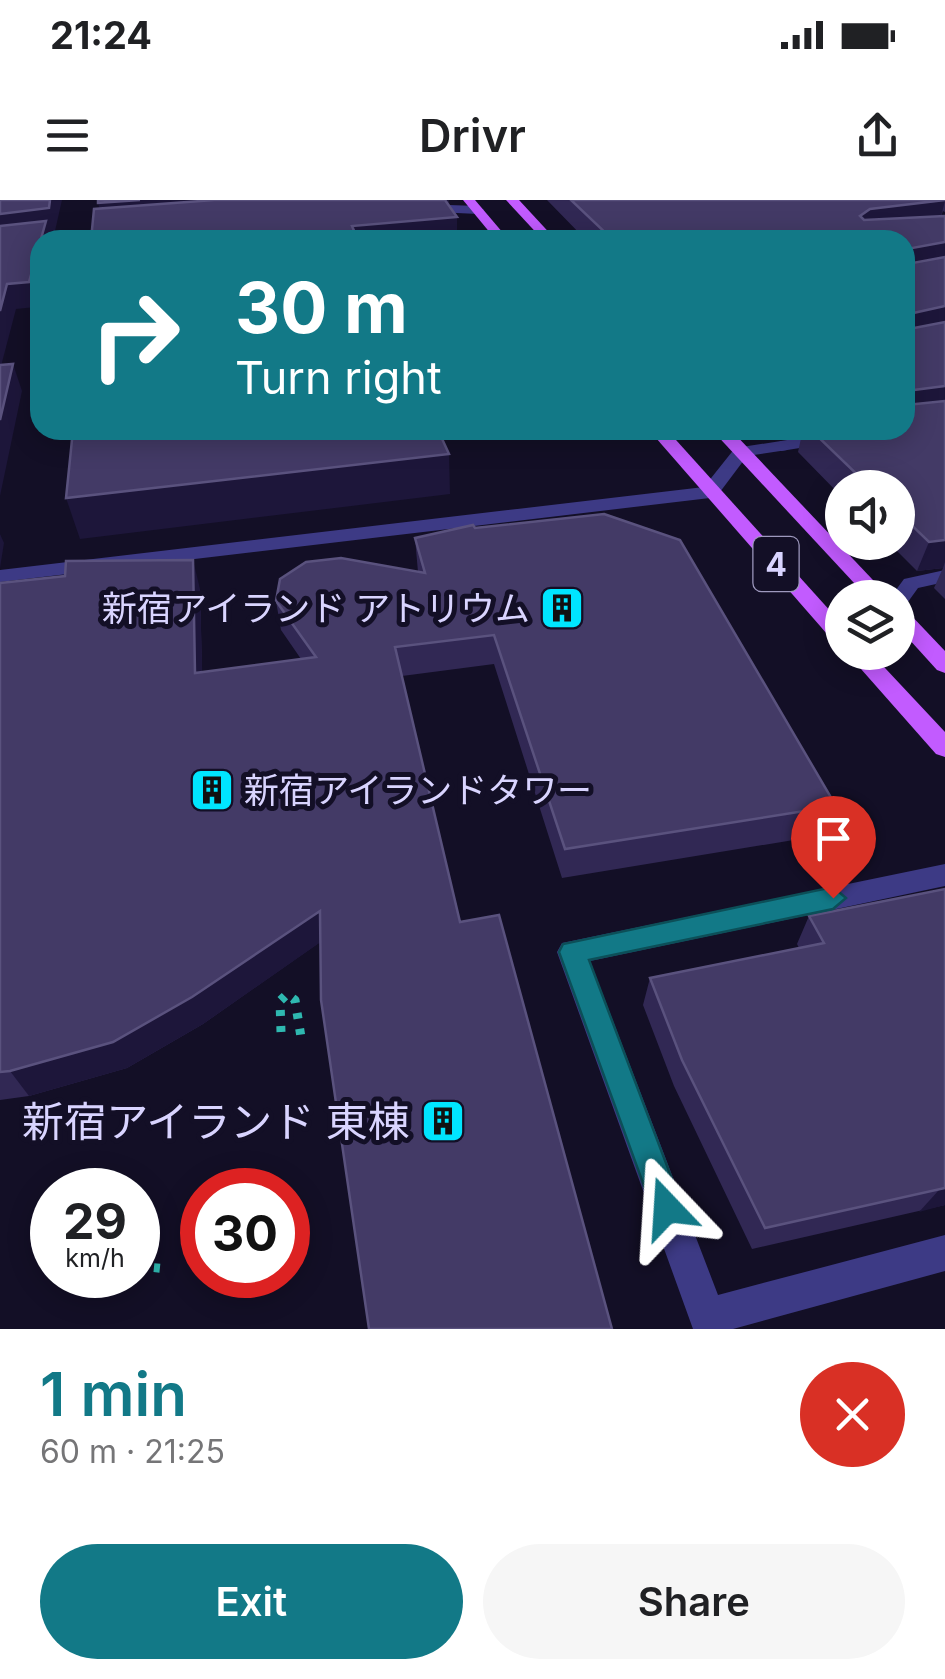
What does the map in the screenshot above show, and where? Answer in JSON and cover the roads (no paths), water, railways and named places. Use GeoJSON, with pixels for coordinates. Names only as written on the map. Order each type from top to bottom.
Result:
{"type":"FeatureCollection","features":[{"type":"Feature","properties":{"kind":"main road"},"geometry":{"type":"LineString","coordinates":[[512,200],[540,230]]}},
{"type":"Feature","properties":{"kind":"main road"},"geometry":{"type":"LineString","coordinates":[[474,205],[494,230]]}},
{"type":"Feature","properties":{"kind":"main road","name":"4"},"geometry":{"type":"LineString","coordinates":[[666,440],[825,617]]}},
{"type":"Feature","properties":{"kind":"main road","name":"4"},"geometry":{"type":"LineString","coordinates":[[730,440],[863,580]]}},
{"type":"Feature","properties":{"kind":"main road"},"geometry":{"type":"LineString","coordinates":[[915,634],[945,665]]}},
{"type":"Feature","properties":{"kind":"main road"},"geometry":{"type":"LineString","coordinates":[[874,670],[945,748]]}},
{"type":"Feature","properties":{"kind":"street"},"geometry":{"type":"LineString","coordinates":[[406,209],[474,205]]}},
{"type":"Feature","properties":{"kind":"street"},"geometry":{"type":"LineString","coordinates":[[0,243],[30,240]]}},
{"type":"Feature","properties":{"kind":"street"},"geometry":{"type":"LineString","coordinates":[[0,576],[710,492],[741,452],[818,440]]}},
{"type":"Feature","properties":{"kind":"street"},"geometry":{"type":"LineString","coordinates":[[915,582],[945,576]]}},
{"type":"Feature","properties":{"kind":"street"},"geometry":{"type":"LineString","coordinates":[[945,875],[572,952],[710,1323],[945,1253]]}},
{"type":"Feature","properties":{"kind":"place","name":"新宿アイランド アトリウム"},"geometry":{"type":"Point","coordinates":[562,608]}},
{"type":"Feature","properties":{"kind":"place","name":"新宿アイランドタワー"},"geometry":{"type":"Point","coordinates":[212,790]}},
{"type":"Feature","properties":{"kind":"place","name":"新宿アイランド 東棟"},"geometry":{"type":"Point","coordinates":[443,1121]}}]}
